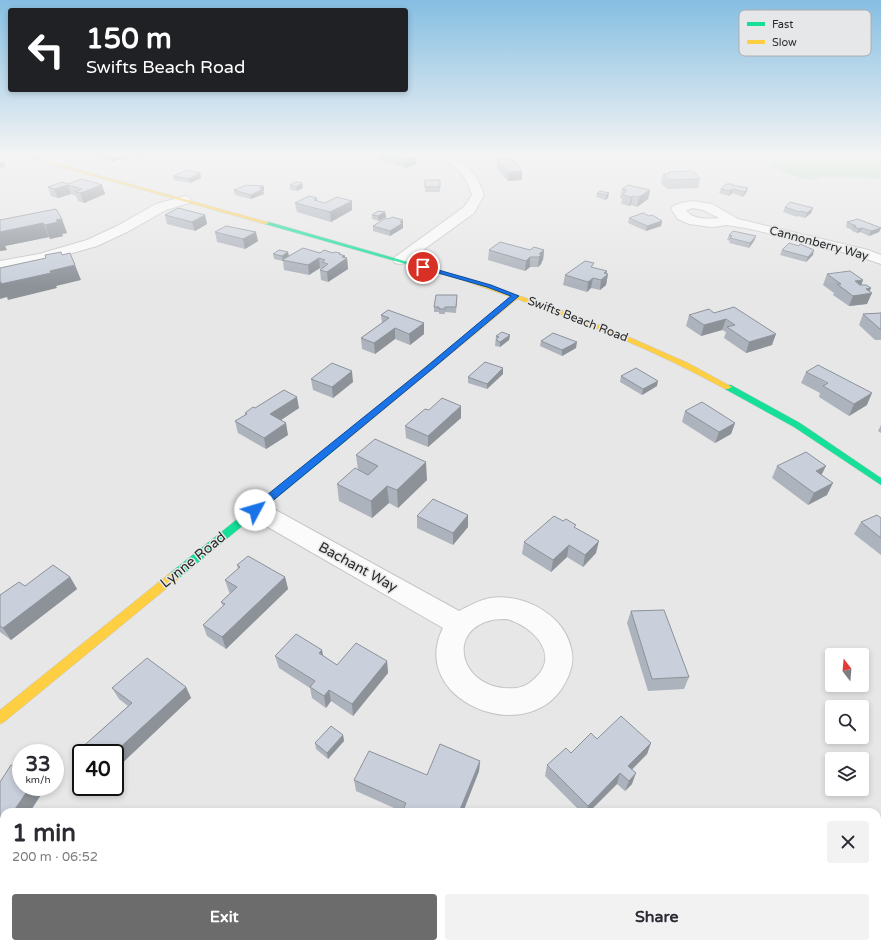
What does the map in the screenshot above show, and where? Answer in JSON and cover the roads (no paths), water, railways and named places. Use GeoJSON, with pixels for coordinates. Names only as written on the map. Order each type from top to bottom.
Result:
{"type":"FeatureCollection","features":[{"type":"Feature","properties":{"kind":"street","name":"Swifts Beach Road"},"geometry":{"type":"LineString","coordinates":[[179,198],[489,286],[574,317],[649,347],[709,376],[797,425],[881,482]]}},
{"type":"Feature","properties":{"kind":"street"},"geometry":{"type":"LineString","coordinates":[[400,260],[469,210],[476,198]]}},
{"type":"Feature","properties":{"kind":"street"},"geometry":{"type":"LineString","coordinates":[[0,265],[41,258],[92,243],[122,229],[161,207],[185,200]]}},
{"type":"Feature","properties":{"kind":"street","name":"Cannonberry Way"},"geometry":{"type":"LineString","coordinates":[[734,222],[862,253],[881,260]]}},
{"type":"Feature","properties":{"kind":"street","name":"Lynne Road"},"geometry":{"type":"LineString","coordinates":[[0,718],[429,369],[516,296]]}},
{"type":"Feature","properties":{"kind":"street","name":"Bachant Way"},"geometry":{"type":"LineString","coordinates":[[255,510],[461,625]]}}]}
